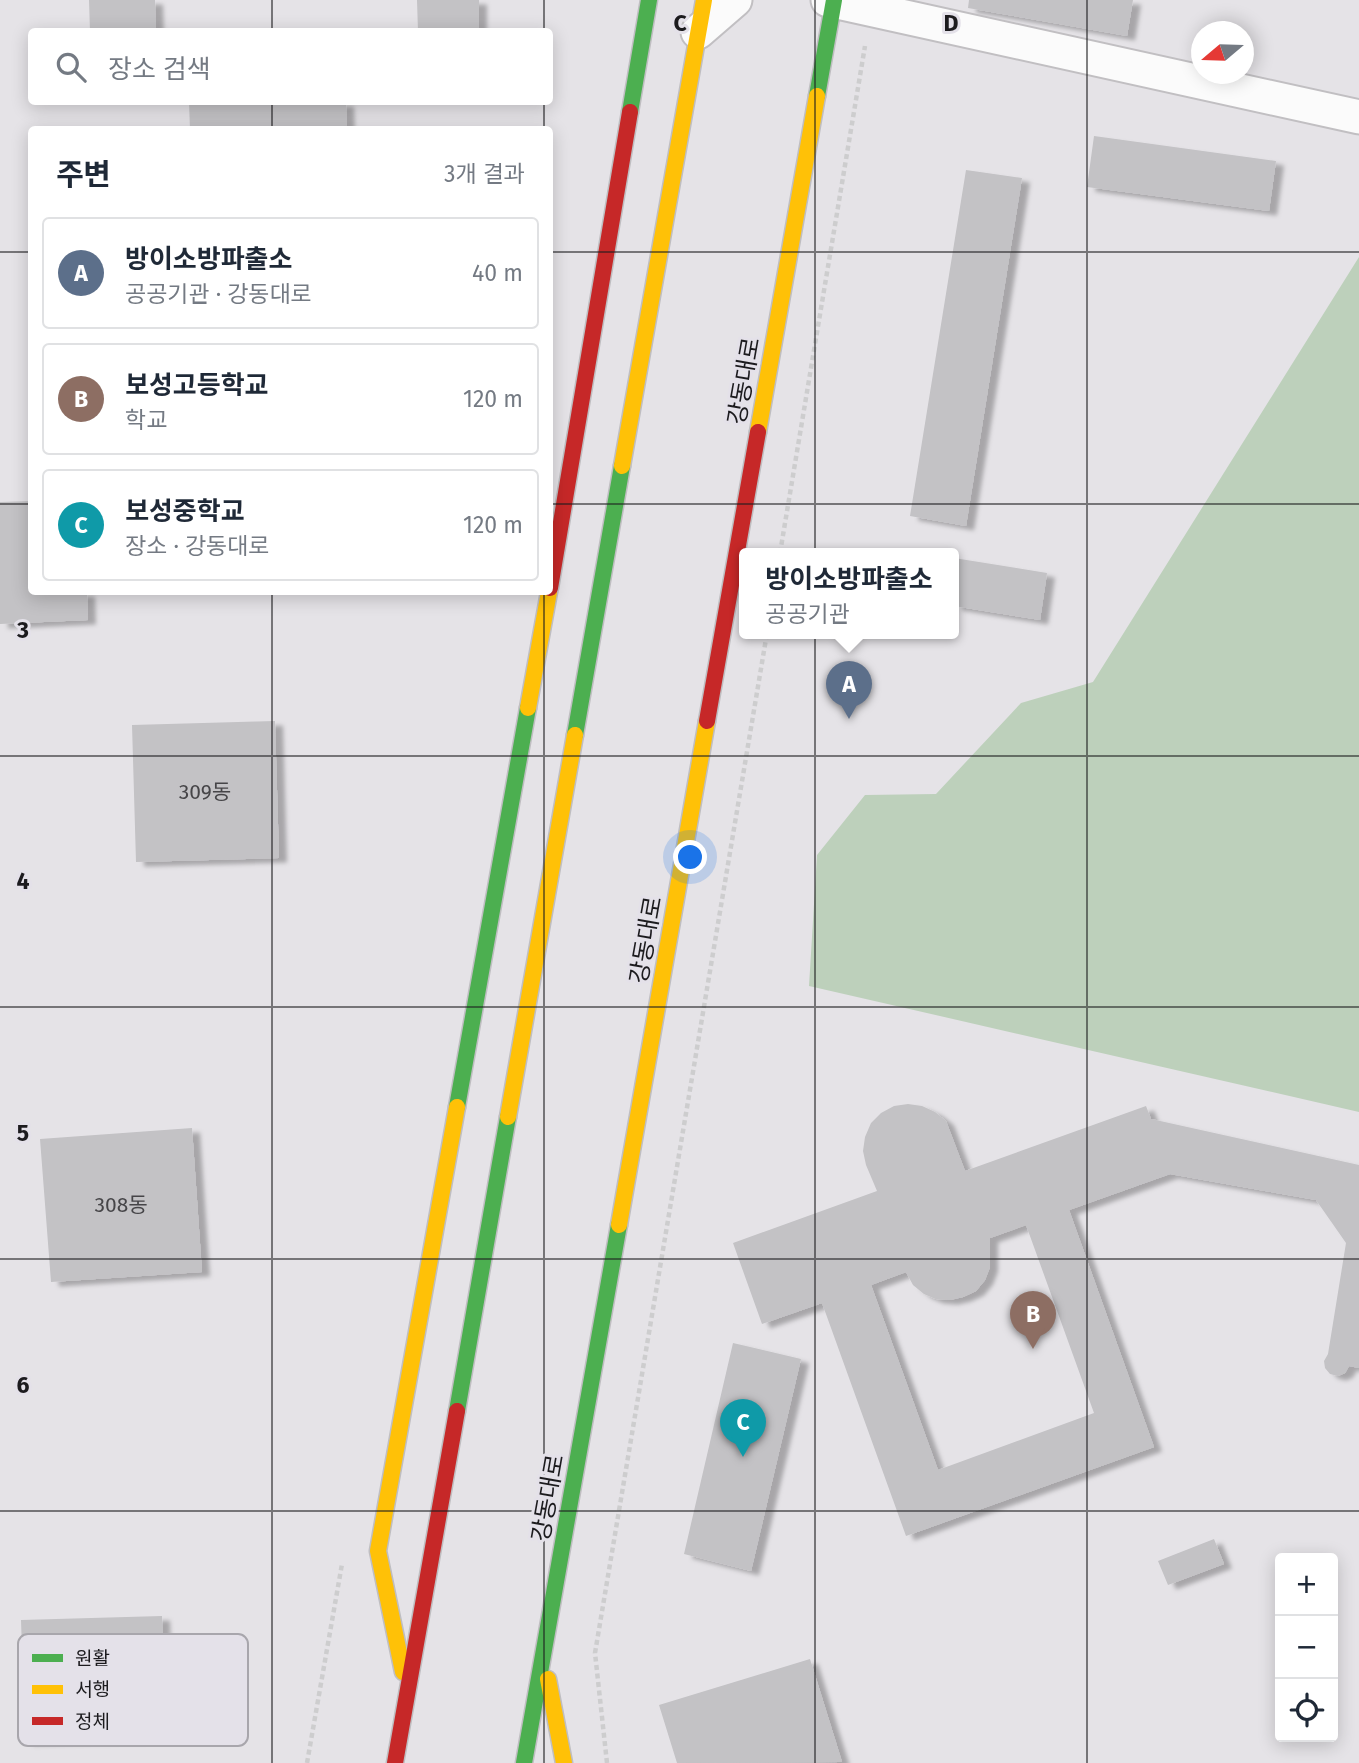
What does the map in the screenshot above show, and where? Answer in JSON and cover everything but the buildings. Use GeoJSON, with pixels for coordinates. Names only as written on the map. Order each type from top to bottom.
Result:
{"type":"FeatureCollection","features":[{"type":"Feature","properties":{"kind":"main road"},"geometry":{"type":"LineString","coordinates":[[553,566],[649,0]]}},
{"type":"Feature","properties":{"kind":"main road"},"geometry":{"type":"LineString","coordinates":[[395,1763],[704,0]]}},
{"type":"Feature","properties":{"kind":"main road","name":"강동대로"},"geometry":{"type":"LineString","coordinates":[[524,1763],[832,1]]}},
{"type":"Feature","properties":{"kind":"main road"},"geometry":{"type":"LineString","coordinates":[[379,1763],[407,1693],[379,1551],[548,595]]}},
{"type":"Feature","properties":{"kind":"main road"},"geometry":{"type":"LineString","coordinates":[[543,1657],[564,1763]]}},
{"type":"Feature","properties":{"kind":"street"},"geometry":{"type":"LineString","coordinates":[[698,32],[736,0]]}},
{"type":"Feature","properties":{"kind":"street"},"geometry":{"type":"LineString","coordinates":[[832,1],[1359,117]]}},
{"type":"Feature","properties":{"kind":"path"},"geometry":{"type":"LineString","coordinates":[[781,548],[871,10]]}},
{"type":"Feature","properties":{"kind":"path"},"geometry":{"type":"LineString","coordinates":[[607,1763],[595,1653],[765,639]]}},
{"type":"Feature","properties":{"kind":"green space"},"geometry":{"type":"Polygon","coordinates":[[[1359,257],[1359,1112],[809,986],[817,855],[865,795],[936,794],[1021,703],[1093,682],[1359,257]]]}},
{"type":"Feature","properties":{"kind":"traffic: fast"},"geometry":{"type":"LineString","coordinates":[[630,112],[649,0]]}},
{"type":"Feature","properties":{"kind":"traffic: fast"},"geometry":{"type":"LineString","coordinates":[[817,96],[834,0]]}},
{"type":"Feature","properties":{"kind":"traffic: fast"},"geometry":{"type":"LineString","coordinates":[[575,735],[622,466]]}},
{"type":"Feature","properties":{"kind":"traffic: fast"},"geometry":{"type":"LineString","coordinates":[[457,1107],[528,708]]}},
{"type":"Feature","properties":{"kind":"traffic: fast"},"geometry":{"type":"LineString","coordinates":[[457,1411],[508,1117]]}},
{"type":"Feature","properties":{"kind":"traffic: fast"},"geometry":{"type":"LineString","coordinates":[[524,1763],[619,1225]]}},
{"type":"Feature","properties":{"kind":"traffic: slow"},"geometry":{"type":"LineString","coordinates":[[622,466],[704,0]]}},
{"type":"Feature","properties":{"kind":"traffic: slow"},"geometry":{"type":"LineString","coordinates":[[758,432],[817,96]]}},
{"type":"Feature","properties":{"kind":"traffic: slow"},"geometry":{"type":"LineString","coordinates":[[528,708],[548,595]]}},
{"type":"Feature","properties":{"kind":"traffic: slow"},"geometry":{"type":"LineString","coordinates":[[619,1225],[707,721]]}},
{"type":"Feature","properties":{"kind":"traffic: slow"},"geometry":{"type":"LineString","coordinates":[[508,1117],[575,735]]}},
{"type":"Feature","properties":{"kind":"traffic: slow"},"geometry":{"type":"LineString","coordinates":[[403,1672],[378,1551],[457,1107]]}},
{"type":"Feature","properties":{"kind":"traffic: slow"},"geometry":{"type":"LineString","coordinates":[[548,1679],[564,1763]]}},
{"type":"Feature","properties":{"kind":"traffic: jam"},"geometry":{"type":"LineString","coordinates":[[553,570],[630,112]]}},
{"type":"Feature","properties":{"kind":"traffic: jam"},"geometry":{"type":"LineString","coordinates":[[707,721],[758,432]]}},
{"type":"Feature","properties":{"kind":"traffic: jam"},"geometry":{"type":"LineString","coordinates":[[395,1763],[457,1411]]}},
{"type":"Feature","properties":{"kind":"place","name":"방이소방파출소"},"geometry":{"type":"Point","coordinates":[849,719]}},
{"type":"Feature","properties":{"kind":"place","name":"보성고등학교"},"geometry":{"type":"Point","coordinates":[1033,1349]}},
{"type":"Feature","properties":{"kind":"place","name":"보성중학교"},"geometry":{"type":"Point","coordinates":[743,1457]}}]}
